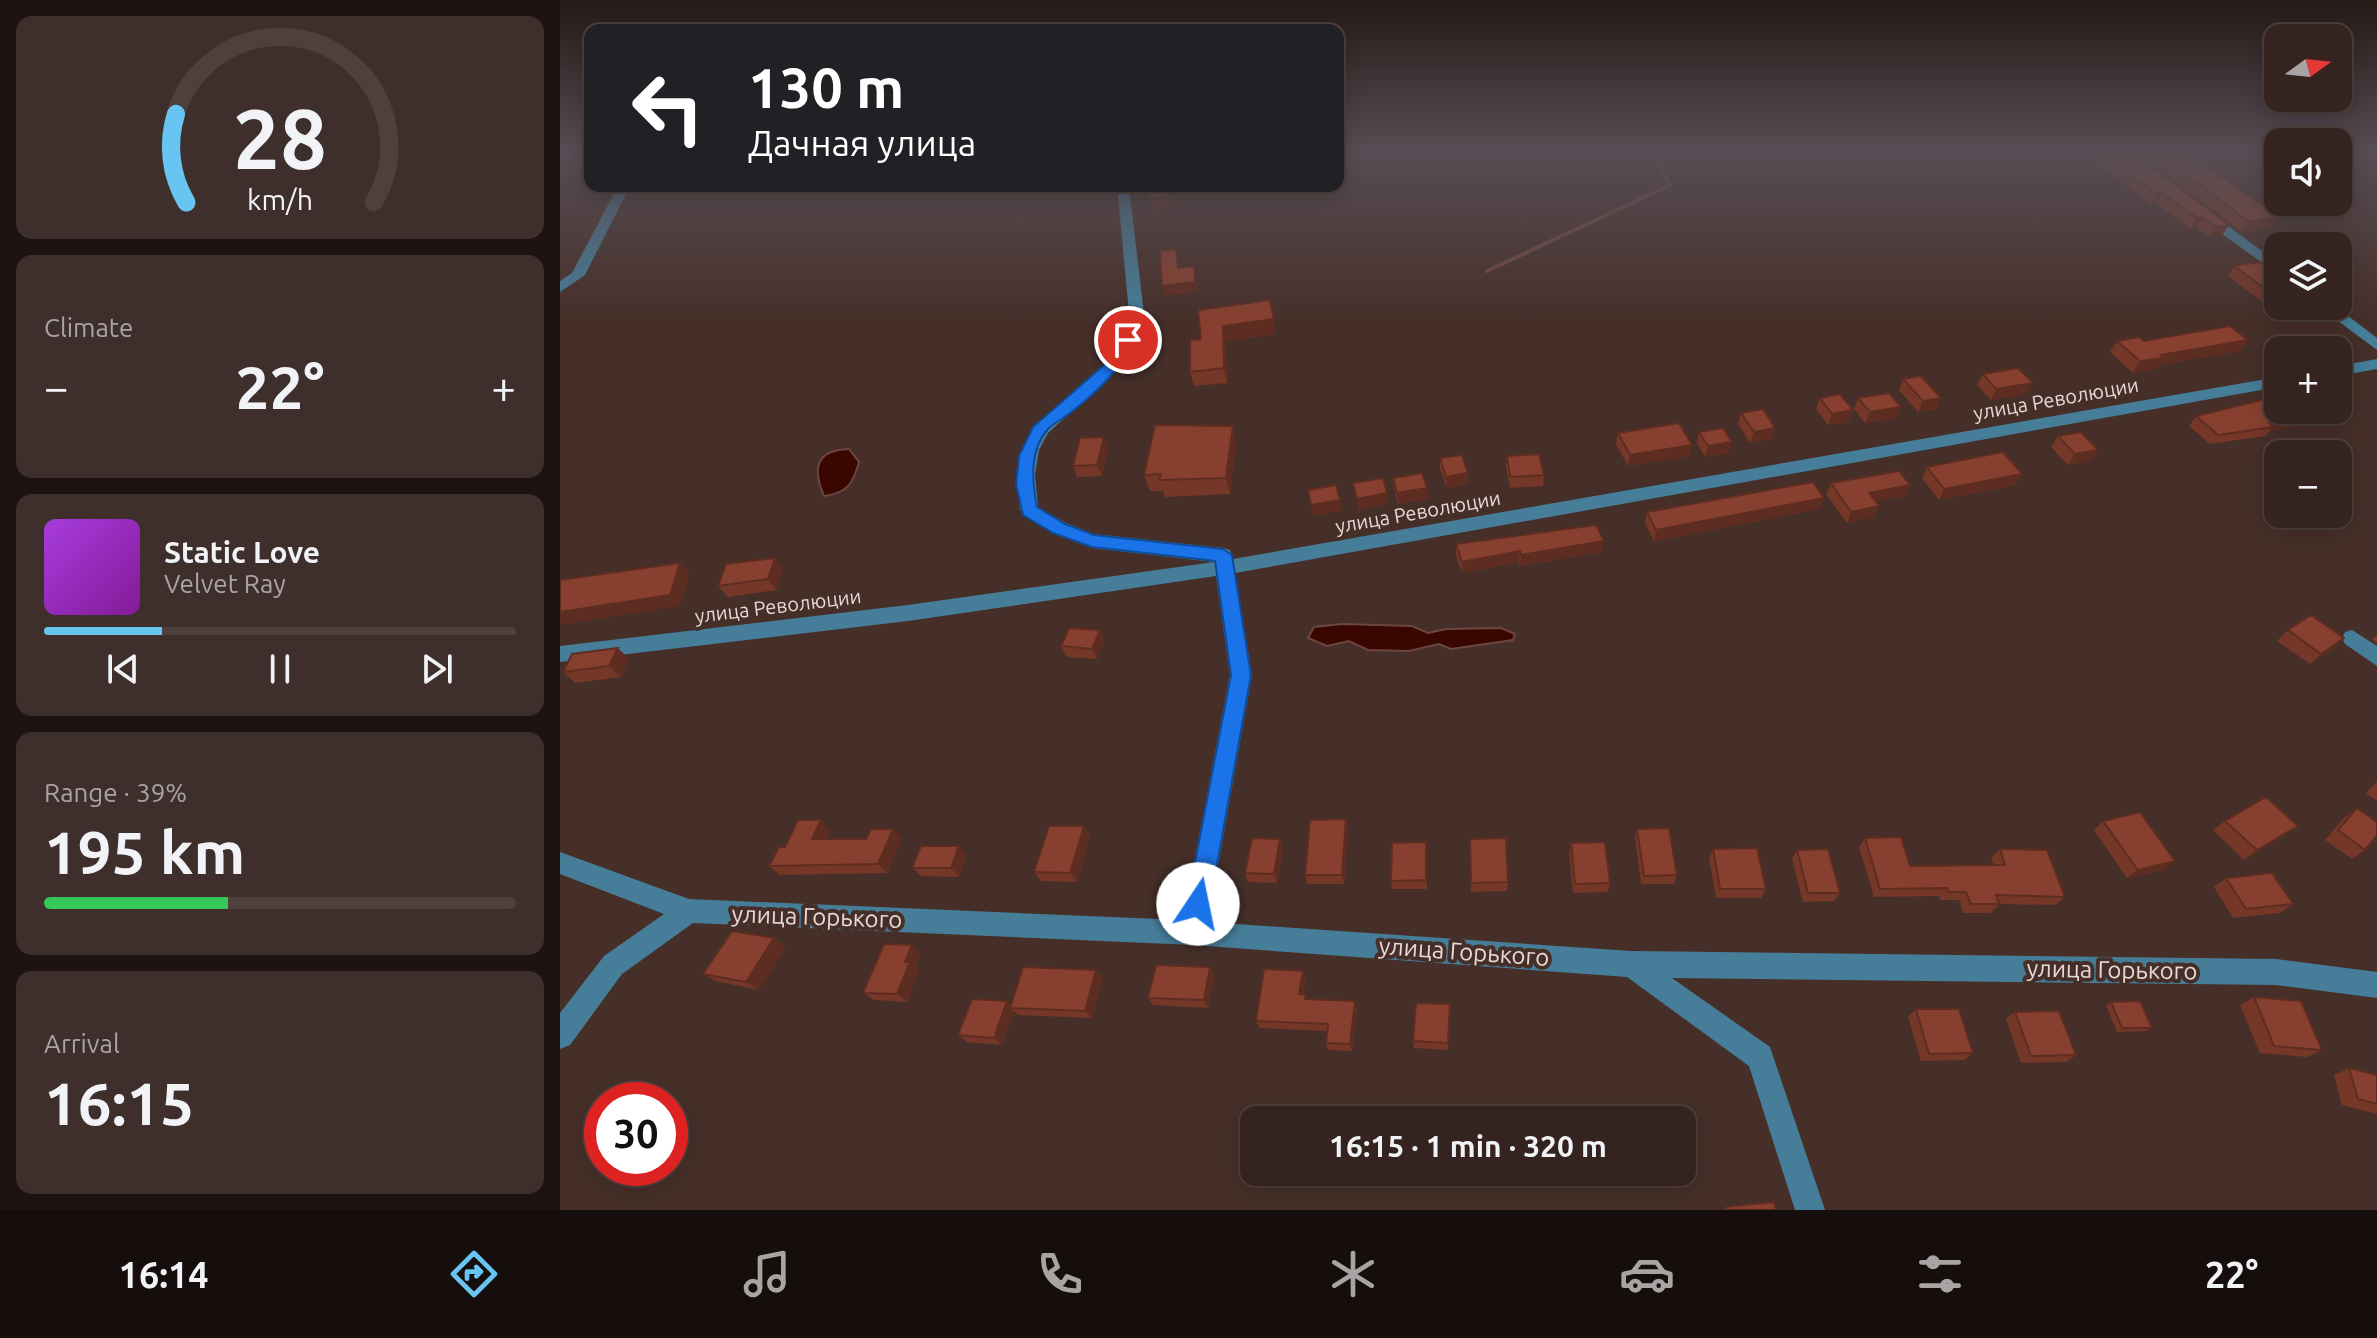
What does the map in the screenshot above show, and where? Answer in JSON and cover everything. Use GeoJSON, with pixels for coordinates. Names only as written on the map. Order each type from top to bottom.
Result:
{"type":"FeatureCollection","features":[{"type":"Feature","properties":{"kind":"street"},"geometry":{"type":"LineString","coordinates":[[560,288],[578,275],[612,208]]}},
{"type":"Feature","properties":{"kind":"street"},"geometry":{"type":"LineString","coordinates":[[1123,208],[1138,320],[1118,360],[1066,409],[1041,427],[1027,456],[1024,484],[1029,510],[1059,528],[1092,541],[1223,555],[1241,675],[1193,933]]}},
{"type":"Feature","properties":{"kind":"street"},"geometry":{"type":"LineString","coordinates":[[2196,208],[2264,259]]}},
{"type":"Feature","properties":{"kind":"street"},"geometry":{"type":"LineString","coordinates":[[2344,320],[2377,345]]}},
{"type":"Feature","properties":{"kind":"street"},"geometry":{"type":"LineString","coordinates":[[2352,368],[2377,364]]}},
{"type":"Feature","properties":{"kind":"street","name":"улица Революции"},"geometry":{"type":"LineString","coordinates":[[560,654],[908,613],[1225,568],[2264,384]]}},
{"type":"Feature","properties":{"kind":"street"},"geometry":{"type":"LineString","coordinates":[[2352,638],[2377,658]]}},
{"type":"Feature","properties":{"kind":"street","name":"улица Горького"},"geometry":{"type":"LineString","coordinates":[[560,863],[689,911],[1193,933],[1631,964],[2276,972],[2377,985]]}},
{"type":"Feature","properties":{"kind":"street"},"geometry":{"type":"LineString","coordinates":[[560,1035],[613,965],[689,911]]}},
{"type":"Feature","properties":{"kind":"street"},"geometry":{"type":"LineString","coordinates":[[1631,964],[1760,1057],[1810,1210]]}},
{"type":"Feature","properties":{"kind":"shaded area"},"geometry":{"type":"Polygon","coordinates":[[[849,449],[859,462],[851,482],[844,490],[824,496],[818,477],[820,462],[829,453],[849,449]]]}},
{"type":"Feature","properties":{"kind":"shaded area"},"geometry":{"type":"Polygon","coordinates":[[[1342,624],[1412,626],[1428,633],[1446,629],[1501,628],[1515,634],[1513,640],[1451,649],[1439,644],[1409,651],[1368,650],[1349,641],[1327,646],[1308,638],[1314,627],[1342,624]]]}},
{"type":"Feature","properties":{"kind":"building"},"geometry":{"type":"Polygon","coordinates":[[[2184,208],[2207,208],[2229,225],[2216,227],[2203,217],[2197,218],[2184,208]]]}},
{"type":"Feature","properties":{"kind":"building"},"geometry":{"type":"Polygon","coordinates":[[[2231,208],[2264,208],[2264,216],[2279,217],[2249,222],[2231,208]]]}},
{"type":"Feature","properties":{"kind":"building"},"geometry":{"type":"Polygon","coordinates":[[[1176,249],[1178,268],[1194,266],[1195,282],[1162,286],[1160,251],[1176,249]]]}},
{"type":"Feature","properties":{"kind":"building"},"geometry":{"type":"Polygon","coordinates":[[[2260,262],[2264,265],[2264,288],[2234,266],[2260,262]]]}},
{"type":"Feature","properties":{"kind":"building"},"geometry":{"type":"Polygon","coordinates":[[[1270,300],[1274,319],[1223,326],[1224,368],[1190,372],[1190,340],[1201,339],[1198,310],[1270,300]]]}},
{"type":"Feature","properties":{"kind":"building"},"geometry":{"type":"Polygon","coordinates":[[[2230,326],[2248,340],[2161,355],[2163,358],[2140,361],[2117,341],[2139,337],[2144,341],[2230,326]]]}},
{"type":"Feature","properties":{"kind":"building"},"geometry":{"type":"Polygon","coordinates":[[[2018,368],[2033,383],[1996,389],[1983,374],[2018,368]]]}},
{"type":"Feature","properties":{"kind":"building"},"geometry":{"type":"Polygon","coordinates":[[[1921,376],[1941,398],[1923,401],[1903,379],[1921,376]]]}},
{"type":"Feature","properties":{"kind":"building"},"geometry":{"type":"Polygon","coordinates":[[[1889,393],[1901,407],[1870,412],[1858,398],[1889,393]]]}},
{"type":"Feature","properties":{"kind":"building"},"geometry":{"type":"Polygon","coordinates":[[[1840,394],[1853,410],[1832,414],[1820,398],[1840,394]]]}},
{"type":"Feature","properties":{"kind":"building"},"geometry":{"type":"Polygon","coordinates":[[[2264,399],[2264,424],[2273,427],[2218,435],[2196,416],[2264,399]]]}},
{"type":"Feature","properties":{"kind":"building"},"geometry":{"type":"Polygon","coordinates":[[[1763,409],[1775,428],[1754,432],[1741,413],[1763,409]]]}},
{"type":"Feature","properties":{"kind":"building"},"geometry":{"type":"Polygon","coordinates":[[[1679,423],[1692,445],[1630,455],[1618,433],[1679,423]]]}},
{"type":"Feature","properties":{"kind":"building"},"geometry":{"type":"Polygon","coordinates":[[[1155,425],[1233,426],[1226,478],[1159,480],[1161,474],[1144,475],[1155,425]]]}},
{"type":"Feature","properties":{"kind":"building"},"geometry":{"type":"Polygon","coordinates":[[[1723,428],[1732,442],[1708,446],[1699,432],[1723,428]]]}},
{"type":"Feature","properties":{"kind":"building"},"geometry":{"type":"Polygon","coordinates":[[[2081,432],[2098,450],[2075,454],[2058,436],[2081,432]]]}},
{"type":"Feature","properties":{"kind":"building"},"geometry":{"type":"Polygon","coordinates":[[[1104,437],[1097,465],[1073,466],[1080,438],[1104,437]]]}},
{"type":"Feature","properties":{"kind":"building"},"geometry":{"type":"Polygon","coordinates":[[[2003,452],[2022,474],[1944,489],[1927,467],[2003,452]]]}},
{"type":"Feature","properties":{"kind":"building"},"geometry":{"type":"Polygon","coordinates":[[[1539,454],[1544,475],[1510,477],[1507,456],[1539,454]]]}},
{"type":"Feature","properties":{"kind":"building"},"geometry":{"type":"Polygon","coordinates":[[[1462,455],[1468,473],[1446,477],[1440,458],[1462,455]]]}},
{"type":"Feature","properties":{"kind":"building"},"geometry":{"type":"Polygon","coordinates":[[[1899,471],[1910,485],[1869,493],[1879,506],[1851,512],[1831,483],[1899,471]]]}},
{"type":"Feature","properties":{"kind":"building"},"geometry":{"type":"Polygon","coordinates":[[[1422,473],[1427,488],[1397,493],[1393,478],[1422,473]]]}},
{"type":"Feature","properties":{"kind":"building"},"geometry":{"type":"Polygon","coordinates":[[[1383,478],[1387,493],[1357,499],[1353,483],[1383,478]]]}},
{"type":"Feature","properties":{"kind":"building"},"geometry":{"type":"Polygon","coordinates":[[[1813,482],[1824,498],[1656,530],[1647,512],[1813,482]]]}},
{"type":"Feature","properties":{"kind":"building"},"geometry":{"type":"Polygon","coordinates":[[[1336,485],[1340,500],[1311,505],[1308,490],[1336,485]]]}},
{"type":"Feature","properties":{"kind":"building"},"geometry":{"type":"Polygon","coordinates":[[[1596,525],[1604,541],[1521,555],[1520,551],[1462,562],[1456,544],[1596,525]]]}},
{"type":"Feature","properties":{"kind":"building"},"geometry":{"type":"Polygon","coordinates":[[[775,558],[768,579],[718,586],[726,564],[775,558]]]}},
{"type":"Feature","properties":{"kind":"building"},"geometry":{"type":"Polygon","coordinates":[[[680,563],[670,595],[560,612],[560,580],[680,563]]]}},
{"type":"Feature","properties":{"kind":"building"},"geometry":{"type":"Polygon","coordinates":[[[2311,615],[2344,638],[2321,654],[2288,630],[2311,615]]]}},
{"type":"Feature","properties":{"kind":"building"},"geometry":{"type":"Polygon","coordinates":[[[1069,628],[1100,630],[1092,649],[1061,646],[1069,628]]]}},
{"type":"Feature","properties":{"kind":"building"},"geometry":{"type":"Polygon","coordinates":[[[618,648],[609,666],[563,672],[572,654],[618,648]]]}},
{"type":"Feature","properties":{"kind":"building"},"geometry":{"type":"Polygon","coordinates":[[[2266,797],[2298,826],[2257,850],[2225,821],[2266,797]]]}},
{"type":"Feature","properties":{"kind":"building"},"geometry":{"type":"Polygon","coordinates":[[[2357,808],[2377,822],[2377,835],[2365,850],[2338,830],[2357,808]]]}},
{"type":"Feature","properties":{"kind":"building"},"geometry":{"type":"Polygon","coordinates":[[[2140,812],[2175,861],[2138,870],[2103,821],[2140,812]]]}},
{"type":"Feature","properties":{"kind":"building"},"geometry":{"type":"Polygon","coordinates":[[[1346,819],[1342,875],[1305,875],[1310,820],[1346,819]]]}},
{"type":"Feature","properties":{"kind":"building"},"geometry":{"type":"Polygon","coordinates":[[[798,820],[821,820],[812,839],[866,839],[871,829],[893,829],[878,864],[769,866],[779,847],[785,847],[798,820]]]}},
{"type":"Feature","properties":{"kind":"building"},"geometry":{"type":"Polygon","coordinates":[[[1049,826],[1084,826],[1070,873],[1034,872],[1049,826]]]}},
{"type":"Feature","properties":{"kind":"building"},"geometry":{"type":"Polygon","coordinates":[[[1669,828],[1677,875],[1644,876],[1637,829],[1669,828]]]}},
{"type":"Feature","properties":{"kind":"building"},"geometry":{"type":"Polygon","coordinates":[[[1901,837],[1910,866],[2005,865],[2000,849],[2047,850],[2065,897],[1996,895],[1999,904],[1971,904],[1966,892],[1948,892],[1947,888],[1880,889],[1865,838],[1901,837]]]}},
{"type":"Feature","properties":{"kind":"building"},"geometry":{"type":"Polygon","coordinates":[[[1252,838],[1280,839],[1274,874],[1245,873],[1252,838]]]}},
{"type":"Feature","properties":{"kind":"building"},"geometry":{"type":"Polygon","coordinates":[[[1506,838],[1508,882],[1471,883],[1470,839],[1506,838]]]}},
{"type":"Feature","properties":{"kind":"building"},"geometry":{"type":"Polygon","coordinates":[[[1426,842],[1426,880],[1391,881],[1392,843],[1426,842]]]}},
{"type":"Feature","properties":{"kind":"building"},"geometry":{"type":"Polygon","coordinates":[[[1605,842],[1610,883],[1575,884],[1571,843],[1605,842]]]}},
{"type":"Feature","properties":{"kind":"building"},"geometry":{"type":"Polygon","coordinates":[[[921,846],[959,846],[951,868],[912,868],[921,846]]]}},
{"type":"Feature","properties":{"kind":"building"},"geometry":{"type":"Polygon","coordinates":[[[1757,848],[1766,889],[1720,889],[1713,849],[1757,848]]]}},
{"type":"Feature","properties":{"kind":"building"},"geometry":{"type":"Polygon","coordinates":[[[1828,849],[1840,893],[1808,893],[1797,850],[1828,849]]]}},
{"type":"Feature","properties":{"kind":"building"},"geometry":{"type":"Polygon","coordinates":[[[2272,873],[2293,904],[2246,909],[2226,878],[2272,873]]]}},
{"type":"Feature","properties":{"kind":"building"},"geometry":{"type":"Polygon","coordinates":[[[732,931],[774,938],[746,982],[703,974],[732,931]]]}},
{"type":"Feature","properties":{"kind":"building"},"geometry":{"type":"Polygon","coordinates":[[[884,944],[912,945],[905,962],[910,962],[897,994],[863,993],[884,944]]]}},
{"type":"Feature","properties":{"kind":"building"},"geometry":{"type":"Polygon","coordinates":[[[1156,965],[1210,967],[1204,1000],[1148,998],[1156,965]]]}},
{"type":"Feature","properties":{"kind":"building"},"geometry":{"type":"Polygon","coordinates":[[[1023,967],[1096,970],[1085,1011],[1010,1008],[1023,967]]]}},
{"type":"Feature","properties":{"kind":"building"},"geometry":{"type":"Polygon","coordinates":[[[1264,969],[1303,971],[1299,994],[1306,995],[1305,999],[1355,1001],[1350,1044],[1326,1043],[1328,1024],[1256,1021],[1264,969]]]}},
{"type":"Feature","properties":{"kind":"building"},"geometry":{"type":"Polygon","coordinates":[[[2254,997],[2301,1001],[2322,1050],[2274,1046],[2254,997]]]}},
{"type":"Feature","properties":{"kind":"building"},"geometry":{"type":"Polygon","coordinates":[[[972,999],[1007,1001],[994,1038],[958,1035],[972,999]]]}},
{"type":"Feature","properties":{"kind":"building"},"geometry":{"type":"Polygon","coordinates":[[[2140,1001],[2152,1028],[2122,1028],[2111,1002],[2140,1001]]]}},
{"type":"Feature","properties":{"kind":"building"},"geometry":{"type":"Polygon","coordinates":[[[1416,1003],[1450,1004],[1448,1043],[1413,1041],[1416,1003]]]}},
{"type":"Feature","properties":{"kind":"building"},"geometry":{"type":"Polygon","coordinates":[[[1916,1009],[1959,1009],[1973,1053],[1929,1054],[1916,1009]]]}},
{"type":"Feature","properties":{"kind":"building"},"geometry":{"type":"Polygon","coordinates":[[[2059,1011],[2076,1055],[2031,1056],[2015,1012],[2059,1011]]]}},
{"type":"Feature","properties":{"kind":"building"},"geometry":{"type":"Polygon","coordinates":[[[2349,1068],[2377,1075],[2377,1104],[2358,1099],[2349,1068]]]}},
{"type":"Feature","properties":{"kind":"building"},"geometry":{"type":"Polygon","coordinates":[[[1774,1202],[1776,1210],[1726,1210],[1725,1207],[1774,1202]]]}},
{"type":"Feature","properties":{"kind":"waterway"},"geometry":{"type":"LineString","coordinates":[[1487,271],[1620,208]]}},
{"type":"Feature","properties":{"kind":"route"},"geometry":{"type":"LineString","coordinates":[[1128,340],[1118,360],[1066,409],[1041,427],[1027,456],[1024,484],[1029,510],[1059,528],[1092,541],[1223,555],[1241,675],[1198,904]]}}]}
